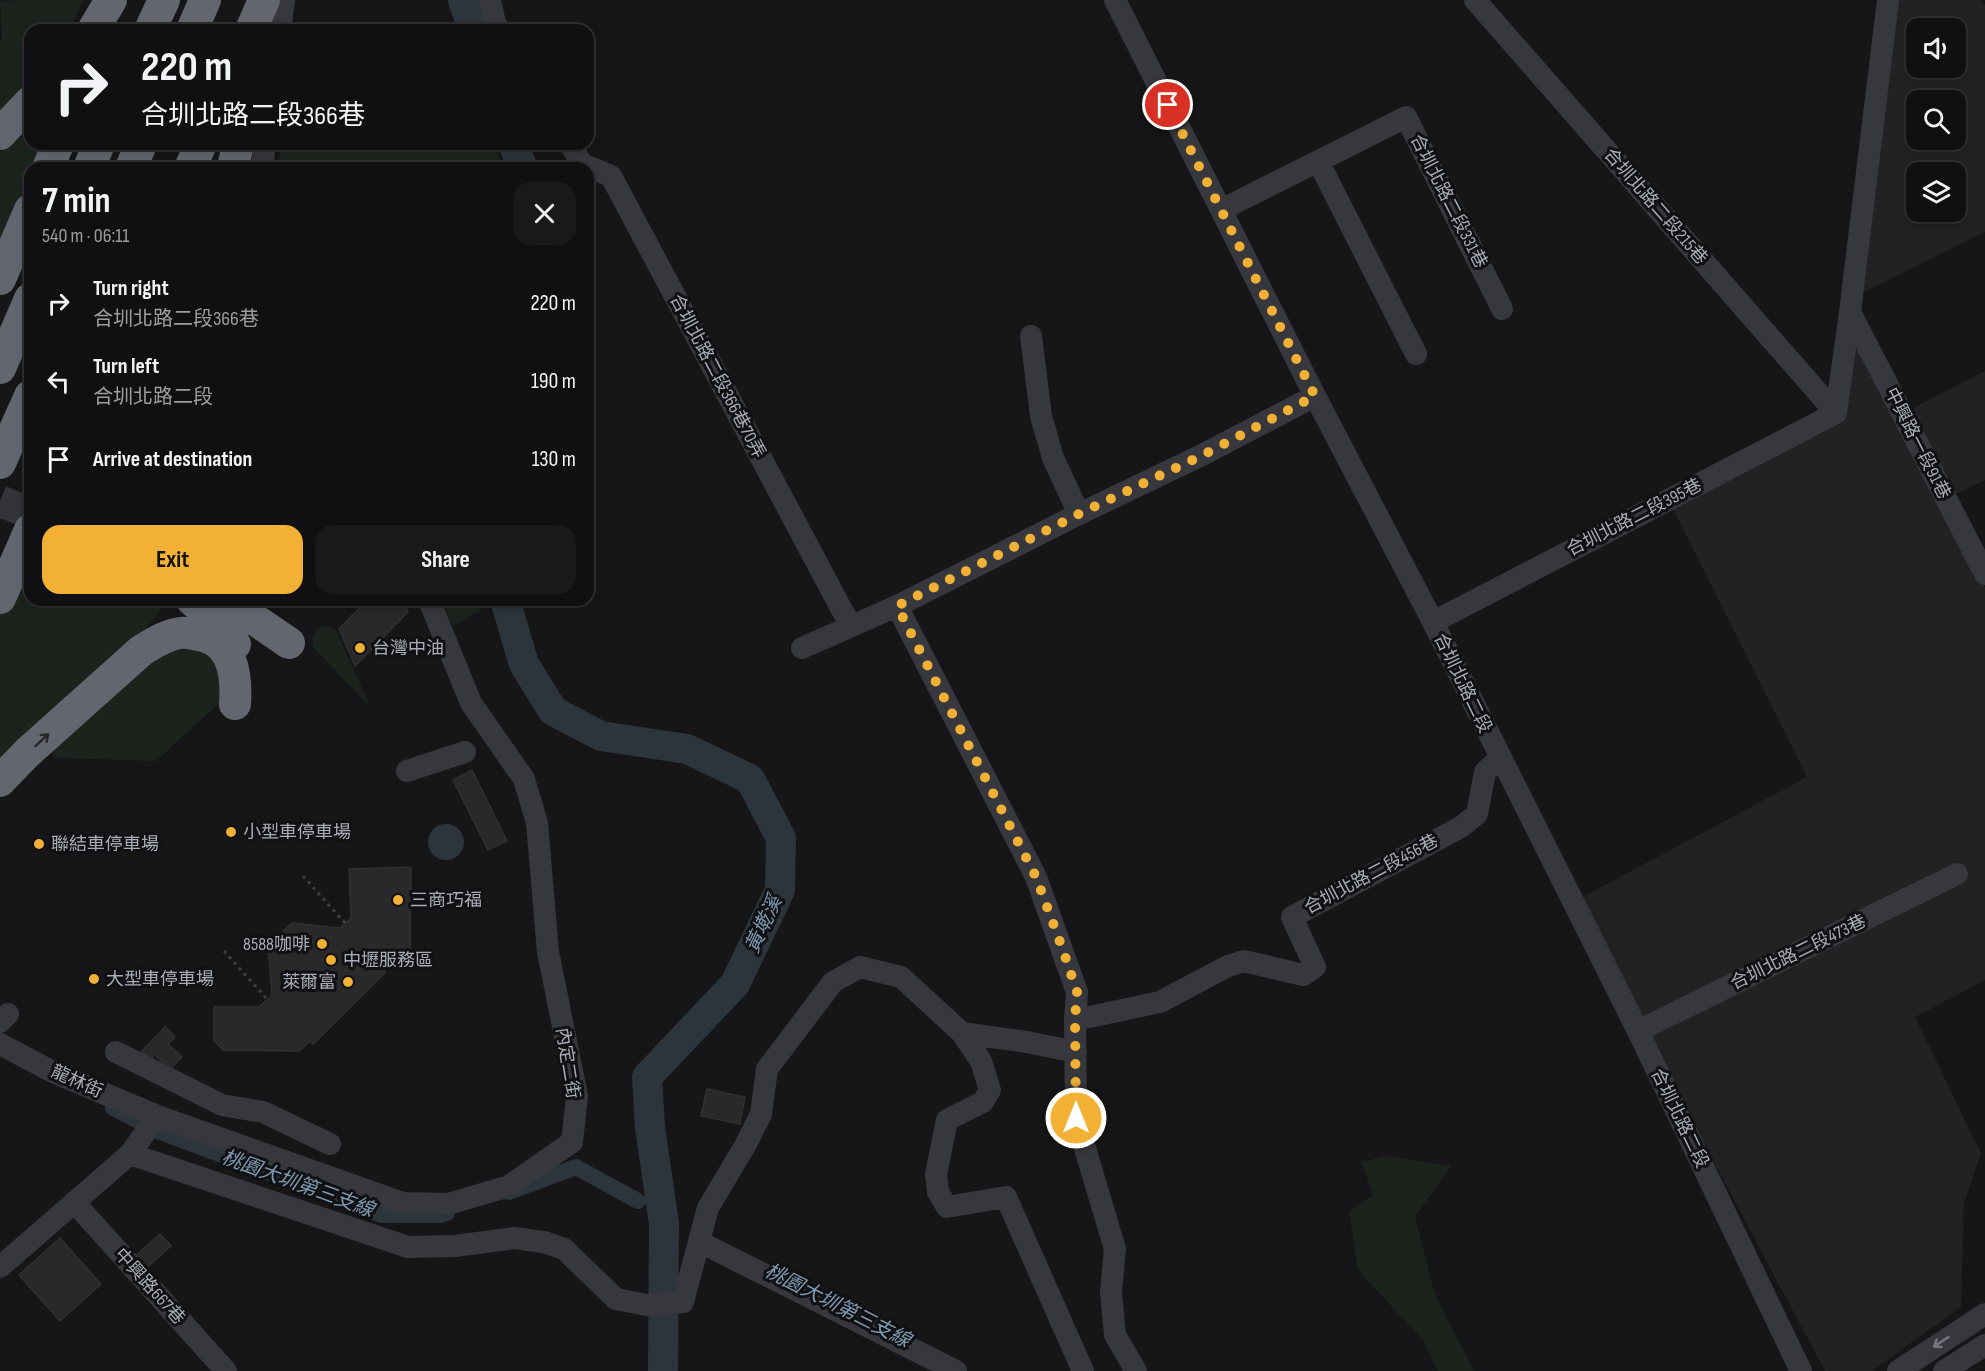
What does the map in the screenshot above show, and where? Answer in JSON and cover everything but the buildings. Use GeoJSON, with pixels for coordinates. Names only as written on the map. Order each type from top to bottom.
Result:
{"type":"FeatureCollection","features":[{"type":"Feature","properties":{"kind":"highway"},"geometry":{"type":"LineString","coordinates":[[97,24],[111,0]]}},
{"type":"Feature","properties":{"kind":"highway"},"geometry":{"type":"LineString","coordinates":[[108,24],[118,0]]}},
{"type":"Feature","properties":{"kind":"highway"},"geometry":{"type":"LineString","coordinates":[[153,24],[164,0]]}},
{"type":"Feature","properties":{"kind":"highway"},"geometry":{"type":"LineString","coordinates":[[195,24],[205,0]]}},
{"type":"Feature","properties":{"kind":"highway"},"geometry":{"type":"LineString","coordinates":[[254,24],[264,0]]}},
{"type":"Feature","properties":{"kind":"highway"},"geometry":{"type":"LineString","coordinates":[[260,24],[264,0]]}},
{"type":"Feature","properties":{"kind":"highway"},"geometry":{"type":"LineString","coordinates":[[0,134],[24,108]]}},
{"type":"Feature","properties":{"kind":"highway"},"geometry":{"type":"LineString","coordinates":[[0,279],[24,224]]}},
{"type":"Feature","properties":{"kind":"highway"},"geometry":{"type":"LineString","coordinates":[[0,368],[24,313]]}},
{"type":"Feature","properties":{"kind":"highway"},"geometry":{"type":"LineString","coordinates":[[0,463],[24,409]]}},
{"type":"Feature","properties":{"kind":"highway"},"geometry":{"type":"LineString","coordinates":[[0,598],[24,529]]}},
{"type":"Feature","properties":{"kind":"highway"},"geometry":{"type":"LineString","coordinates":[[0,781],[27,753],[142,650],[162,638],[182,632],[211,637],[220,644],[232,663],[237,683],[235,704],[244,676],[243,655],[224,628],[199,606]]}},
{"type":"Feature","properties":{"kind":"highway"},"geometry":{"type":"LineString","coordinates":[[235,606],[289,643],[265,606]]}},
{"type":"Feature","properties":{"kind":"street"},"geometry":{"type":"LineString","coordinates":[[281,24],[284,0]]}},
{"type":"Feature","properties":{"kind":"street"},"geometry":{"type":"LineString","coordinates":[[490,0],[496,24]]}},
{"type":"Feature","properties":{"kind":"street","name":"合圳北路二段"},"geometry":{"type":"LineString","coordinates":[[1115,0],[1315,396],[1433,622],[1638,1031],[1801,1371]]}},
{"type":"Feature","properties":{"kind":"street","name":"合圳北路二段215巷"},"geometry":{"type":"LineString","coordinates":[[1475,0],[1836,413]]}},
{"type":"Feature","properties":{"kind":"street"},"geometry":{"type":"LineString","coordinates":[[1836,413],[1888,0]]}},
{"type":"Feature","properties":{"kind":"street","name":"合圳北路二段331巷"},"geometry":{"type":"LineString","coordinates":[[1221,210],[1406,117],[1502,309]]}},
{"type":"Feature","properties":{"kind":"street"},"geometry":{"type":"LineString","coordinates":[[1318,161],[1416,354]]}},
{"type":"Feature","properties":{"kind":"street","name":"合圳北路二段366巷70弄"},"geometry":{"type":"LineString","coordinates":[[594,169],[611,176],[850,625]]}},
{"type":"Feature","properties":{"kind":"street","name":"中興路一段91巷"},"geometry":{"type":"LineString","coordinates":[[1850,312],[1985,574]]}},
{"type":"Feature","properties":{"kind":"street"},"geometry":{"type":"LineString","coordinates":[[1031,336],[1041,416],[1053,458],[1079,514]]}},
{"type":"Feature","properties":{"kind":"street"},"geometry":{"type":"LineString","coordinates":[[802,648],[897,606],[1079,514],[1203,455],[1315,396]]}},
{"type":"Feature","properties":{"kind":"street","name":"合圳北路二段395巷"},"geometry":{"type":"LineString","coordinates":[[1433,622],[1836,413]]}},
{"type":"Feature","properties":{"kind":"street","name":"內定二街"},"geometry":{"type":"LineString","coordinates":[[154,1119],[403,1203],[448,1204],[509,1186],[572,1142],[577,1096],[548,952],[537,823],[524,779],[471,703],[431,606]]}},
{"type":"Feature","properties":{"kind":"street"},"geometry":{"type":"LineString","coordinates":[[897,606],[1036,877],[1077,992],[1076,1118],[1115,1249],[1111,1292],[1115,1335],[1136,1371]]}},
{"type":"Feature","properties":{"kind":"street"},"geometry":{"type":"LineString","coordinates":[[407,771],[465,752]]}},
{"type":"Feature","properties":{"kind":"street","name":"合圳北路二段456巷"},"geometry":{"type":"LineString","coordinates":[[1075,1020],[1160,1002],[1228,966],[1244,961],[1303,975],[1315,967],[1292,917],[1461,827],[1477,814],[1485,772],[1500,758]]}},
{"type":"Feature","properties":{"kind":"street","name":"合圳北路二段473巷"},"geometry":{"type":"LineString","coordinates":[[1638,1031],[1957,874]]}},
{"type":"Feature","properties":{"kind":"street"},"geometry":{"type":"LineString","coordinates":[[132,1151],[173,1169],[408,1247],[455,1246],[514,1238],[544,1242],[564,1249],[616,1299],[647,1305],[683,1302],[708,1208],[761,1114],[767,1069],[833,982],[860,968],[901,977],[962,1033],[981,1061],[990,1090],[983,1102],[947,1119],[936,1174],[938,1192],[947,1207],[1006,1197],[1083,1371]]}},
{"type":"Feature","properties":{"kind":"street"},"geometry":{"type":"LineString","coordinates":[[962,1033],[1027,1042],[1076,1052]]}},
{"type":"Feature","properties":{"kind":"street","name":"龍林街"},"geometry":{"type":"LineString","coordinates":[[0,1044],[53,1072],[154,1119]]}},
{"type":"Feature","properties":{"kind":"street"},"geometry":{"type":"LineString","coordinates":[[116,1052],[222,1105],[263,1113],[330,1144]]}},
{"type":"Feature","properties":{"kind":"street"},"geometry":{"type":"LineString","coordinates":[[0,1267],[132,1151],[154,1119]]}},
{"type":"Feature","properties":{"kind":"street","name":"中興路667巷"},"geometry":{"type":"LineString","coordinates":[[74,1202],[226,1371]]}},
{"type":"Feature","properties":{"kind":"street"},"geometry":{"type":"LineString","coordinates":[[700,1242],[956,1371]]}},
{"type":"Feature","properties":{"kind":"street"},"geometry":{"type":"LineString","coordinates":[[1898,1371],[1985,1314]]}},
{"type":"Feature","properties":{"kind":"street"},"geometry":{"type":"LineString","coordinates":[[1944,1371],[1985,1345]]}},
{"type":"Feature","properties":{"kind":"path"},"geometry":{"type":"LineString","coordinates":[[303,876],[345,923]]}},
{"type":"Feature","properties":{"kind":"path"},"geometry":{"type":"LineString","coordinates":[[224,951],[267,999]]}},
{"type":"Feature","properties":{"kind":"shaded area"},"geometry":{"type":"Polygon","coordinates":[[[83,0],[73,24],[24,24],[24,89],[0,112],[0,43],[2,38],[0,2],[83,0]]]}},
{"type":"Feature","properties":{"kind":"shaded area"},"geometry":{"type":"Polygon","coordinates":[[[1890,0],[1982,0],[1985,5],[1985,232],[1862,293],[1890,0]]]}},
{"type":"Feature","properties":{"kind":"shaded area"},"geometry":{"type":"Polygon","coordinates":[[[24,127],[24,150],[44,150],[39,162],[24,162],[24,197],[0,253],[0,153],[24,127]]]}},
{"type":"Feature","properties":{"kind":"shaded area"},"geometry":{"type":"Polygon","coordinates":[[[280,150],[497,150],[502,162],[279,162],[280,150]]]}},
{"type":"Feature","properties":{"kind":"shaded area"},"geometry":{"type":"Polygon","coordinates":[[[1856,334],[1985,588],[1985,980],[1915,1017],[1981,1153],[1964,1203],[1961,1307],[1872,1371],[1825,1371],[1575,901],[1807,777],[1669,501],[1839,418],[1856,334]]]}},
{"type":"Feature","properties":{"kind":"shaded area"},"geometry":{"type":"Polygon","coordinates":[[[1985,371],[1985,480],[1954,495],[1911,409],[1985,371]]]}},
{"type":"Feature","properties":{"kind":"shaded area"},"geometry":{"type":"Polygon","coordinates":[[[24,533],[24,606],[162,606],[161,610],[124,654],[0,772],[0,564],[24,533]]]}},
{"type":"Feature","properties":{"kind":"shaded area"},"geometry":{"type":"Polygon","coordinates":[[[444,606],[481,606],[480,611],[453,626],[444,606]]]}},
{"type":"Feature","properties":{"kind":"shaded area"},"geometry":{"type":"Polygon","coordinates":[[[321,626],[328,626],[336,630],[370,706],[314,649],[313,636],[321,626]]]}},
{"type":"Feature","properties":{"kind":"shaded area"},"geometry":{"type":"Polygon","coordinates":[[[191,640],[219,659],[225,698],[156,761],[56,758],[50,752],[149,658],[191,640]]]}},
{"type":"Feature","properties":{"kind":"shaded area"},"geometry":{"type":"Polygon","coordinates":[[[446,824],[459,829],[464,842],[459,855],[446,860],[433,855],[428,842],[433,829],[446,824]]]}},
{"type":"Feature","properties":{"kind":"shaded area"},"geometry":{"type":"Polygon","coordinates":[[[1385,1156],[1451,1166],[1415,1217],[1435,1295],[1474,1371],[1438,1371],[1423,1340],[1358,1270],[1349,1211],[1373,1196],[1362,1162],[1385,1156]]]}},
{"type":"Feature","properties":{"kind":"waterway","name":"黃墘溪"},"geometry":{"type":"LineString","coordinates":[[463,0],[471,24]]}},
{"type":"Feature","properties":{"kind":"waterway","name":"黃墘溪"},"geometry":{"type":"LineString","coordinates":[[516,150],[520,162]]}},
{"type":"Feature","properties":{"kind":"waterway","name":"黃墘溪"},"geometry":{"type":"LineString","coordinates":[[507,606],[524,664],[553,711],[601,736],[687,749],[750,779],[781,838],[780,890],[735,984],[647,1077],[650,1127],[664,1224],[663,1371]]}},
{"type":"Feature","properties":{"kind":"waterway","name":"桃園大圳第三支線"},"geometry":{"type":"LineString","coordinates":[[113,1108],[158,1131],[382,1215],[441,1215],[447,1213]]}},
{"type":"Feature","properties":{"kind":"waterway","name":"桃園大圳第三支線"},"geometry":{"type":"LineString","coordinates":[[509,1192],[576,1167],[638,1201]]}},
{"type":"Feature","properties":{"kind":"tunnel"},"geometry":{"type":"LineString","coordinates":[[0,501],[24,511]]}},
{"type":"Feature","properties":{"kind":"place","name":"台灣中油"},"geometry":{"type":"Point","coordinates":[360,648]}},
{"type":"Feature","properties":{"kind":"place","name":"小型車停車場"},"geometry":{"type":"Point","coordinates":[231,832]}},
{"type":"Feature","properties":{"kind":"place","name":"聯結車停車場"},"geometry":{"type":"Point","coordinates":[39,844]}},
{"type":"Feature","properties":{"kind":"place","name":"三商巧福"},"geometry":{"type":"Point","coordinates":[398,900]}},
{"type":"Feature","properties":{"kind":"place","name":"8588咖啡"},"geometry":{"type":"Point","coordinates":[322,944]}},
{"type":"Feature","properties":{"kind":"place","name":"中壢服務區"},"geometry":{"type":"Point","coordinates":[331,960]}},
{"type":"Feature","properties":{"kind":"place","name":"大型車停車場"},"geometry":{"type":"Point","coordinates":[94,979]}},
{"type":"Feature","properties":{"kind":"place","name":"萊爾富"},"geometry":{"type":"Point","coordinates":[348,982]}},
{"type":"Feature","properties":{"kind":"route"},"geometry":{"type":"LineString","coordinates":[[1076,1118],[1077,992],[1063,950],[1036,877],[897,606],[1079,514],[1203,455],[1315,396],[1168,105]]}}]}
